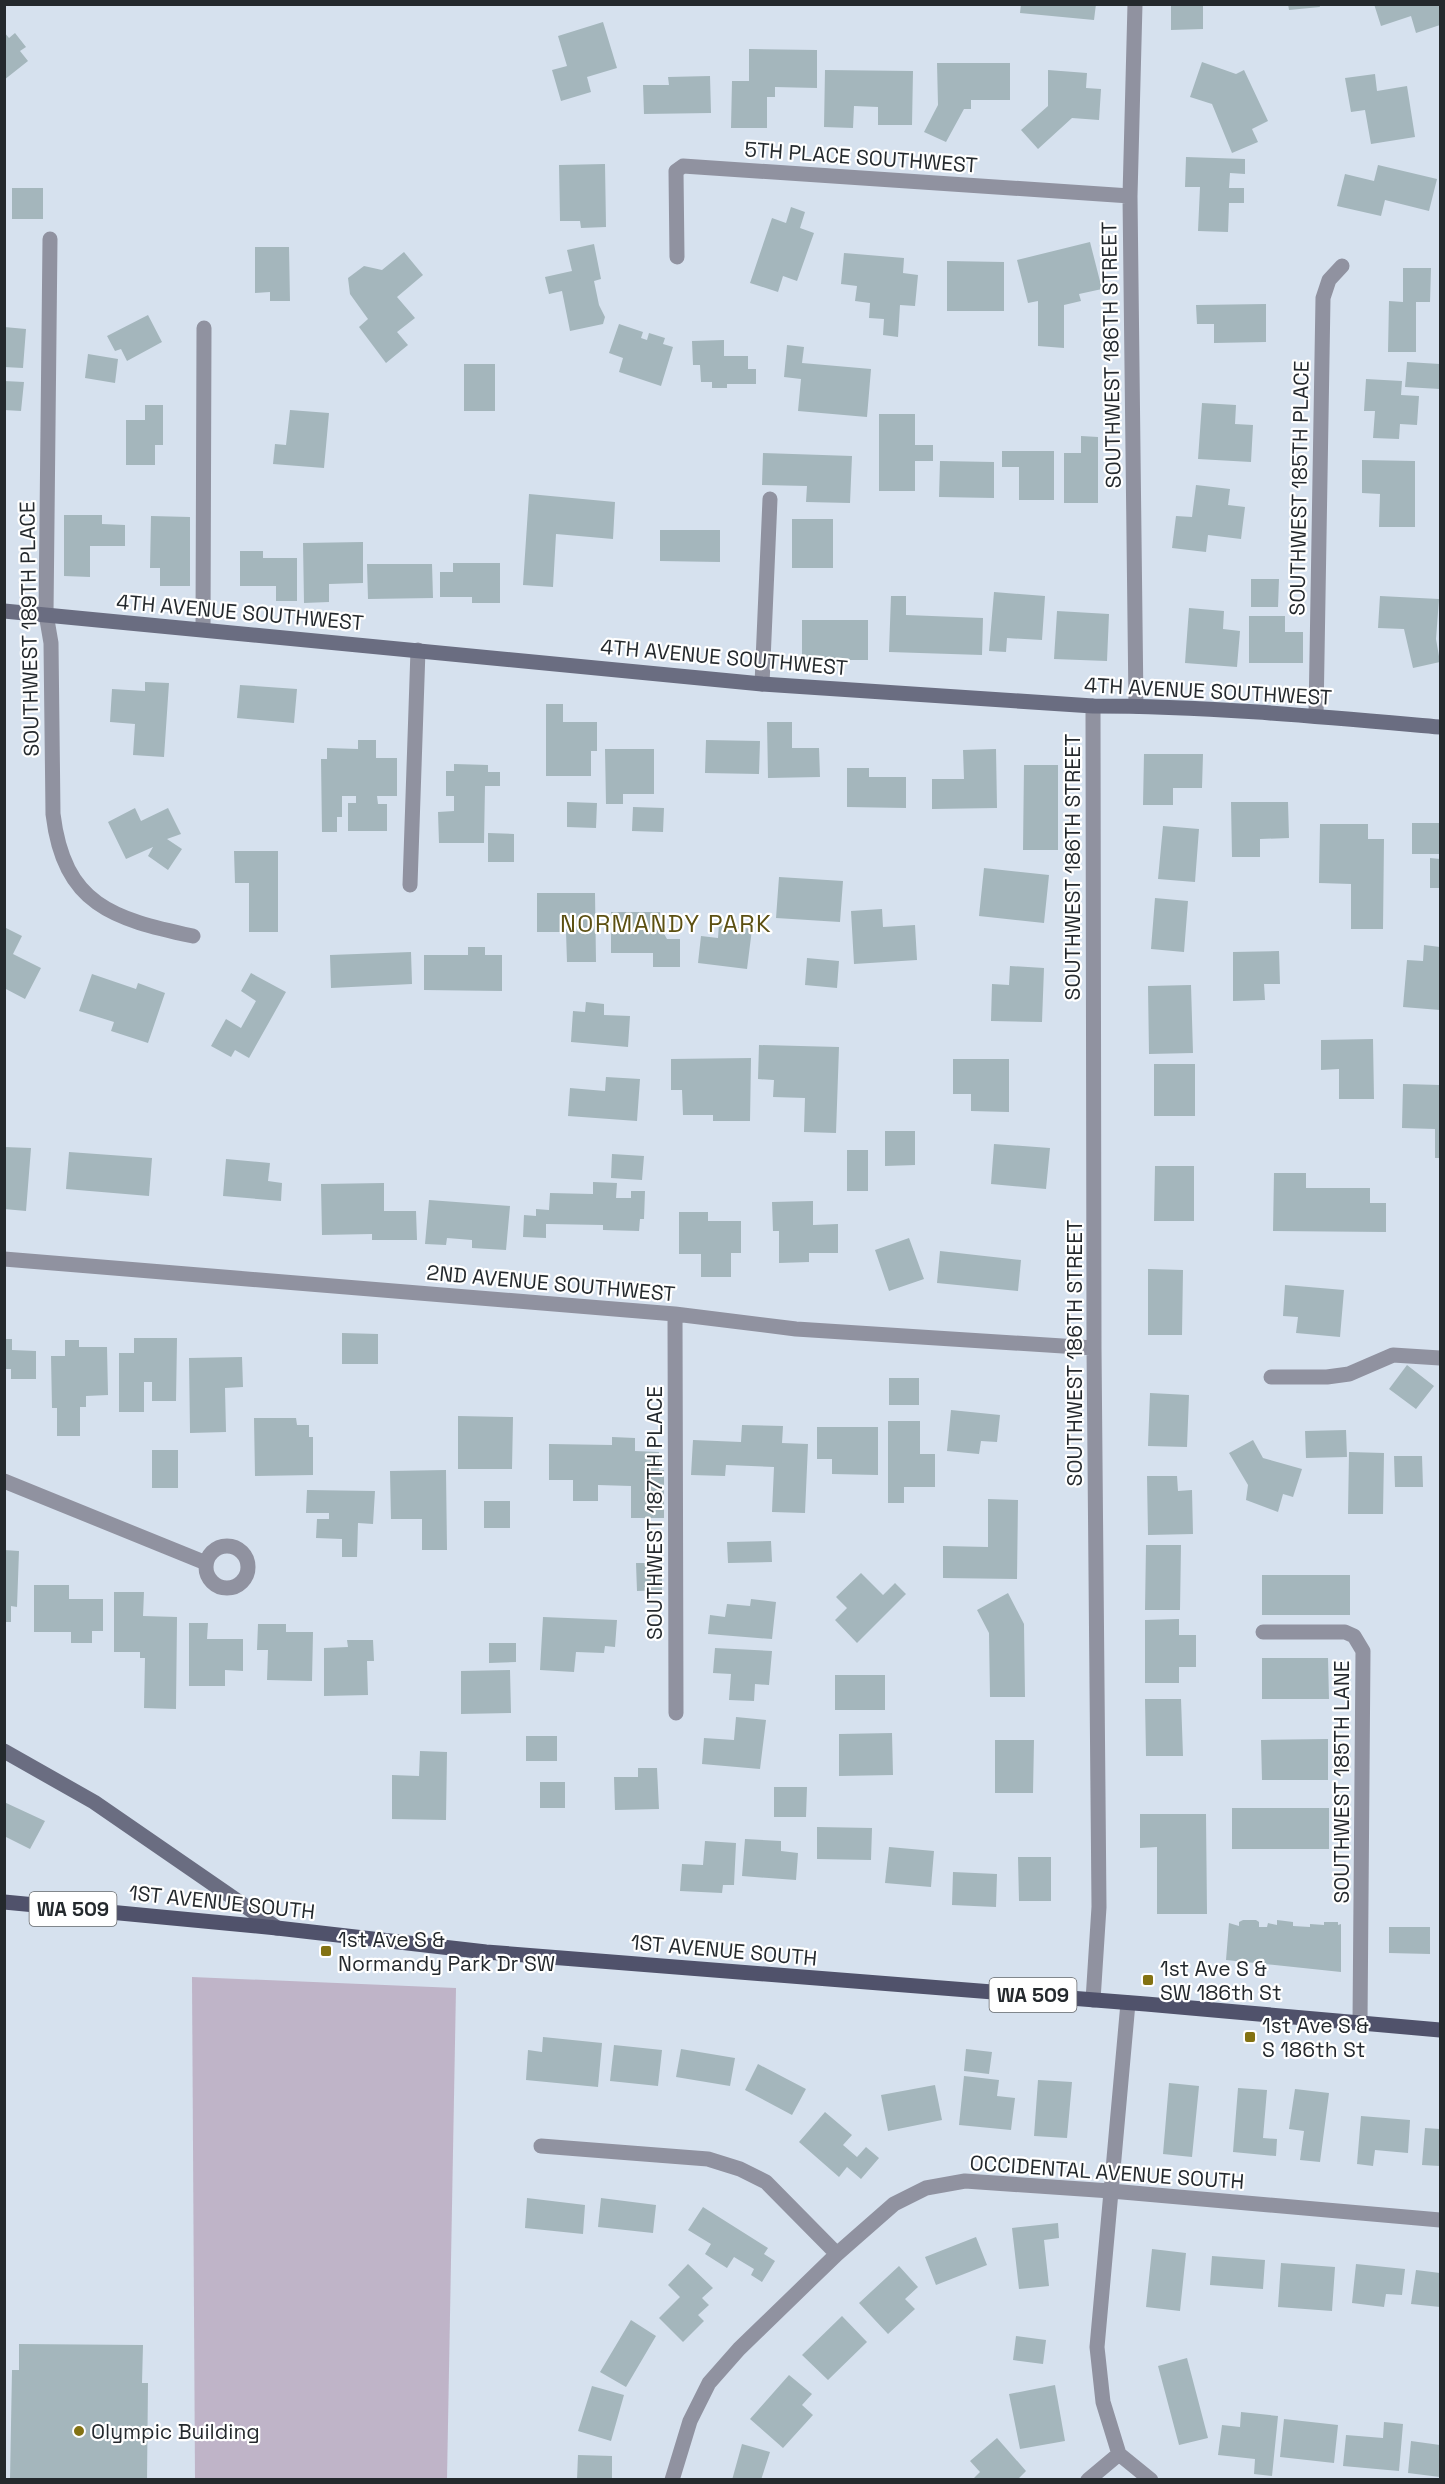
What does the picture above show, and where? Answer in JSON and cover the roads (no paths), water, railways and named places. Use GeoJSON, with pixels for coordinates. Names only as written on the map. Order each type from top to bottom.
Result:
{"type":"FeatureCollection","features":[{"type":"Feature","properties":{"kind":"main road","name":"1ST AVENUE SOUTH"},"geometry":{"type":"LineString","coordinates":[[4,1902],[277,1928],[494,1953],[1094,2000],[1440,2030]]}},
{"type":"Feature","properties":{"kind":"street","name":"SOUTHWEST 186TH STREET"},"geometry":{"type":"LineString","coordinates":[[1135,4],[1130,196],[1136,706]]}},
{"type":"Feature","properties":{"kind":"street","name":"5TH PLACE SOUTHWEST"},"geometry":{"type":"LineString","coordinates":[[677,257],[676,171],[683,166],[1130,196]]}},
{"type":"Feature","properties":{"kind":"street","name":"SOUTHWEST 189TH PLACE"},"geometry":{"type":"LineString","coordinates":[[50,239],[46,614],[51,643],[53,814],[56,834],[63,858],[75,881],[95,902],[116,915],[141,925],[193,936]]}},
{"type":"Feature","properties":{"kind":"street","name":"SOUTHWEST 185TH PLACE"},"geometry":{"type":"LineString","coordinates":[[1316,716],[1323,298],[1329,280],[1342,266]]}},
{"type":"Feature","properties":{"kind":"street"},"geometry":{"type":"LineString","coordinates":[[203,629],[204,328]]}},
{"type":"Feature","properties":{"kind":"street"},"geometry":{"type":"LineString","coordinates":[[762,684],[770,499]]}},
{"type":"Feature","properties":{"kind":"street","name":"4TH AVENUE SOUTHWEST"},"geometry":{"type":"LineString","coordinates":[[4,611],[762,684],[1093,706],[1136,706],[1316,716],[1440,727]]}},
{"type":"Feature","properties":{"kind":"street"},"geometry":{"type":"LineString","coordinates":[[410,885],[418,650]]}},
{"type":"Feature","properties":{"kind":"street","name":"SOUTHWEST 186TH STREET"},"geometry":{"type":"LineString","coordinates":[[1093,706],[1094,1348],[1100,1907],[1094,2000]]}},
{"type":"Feature","properties":{"kind":"street","name":"2ND AVENUE SOUTHWEST"},"geometry":{"type":"LineString","coordinates":[[4,1259],[675,1314],[796,1329],[1094,1348]]}},
{"type":"Feature","properties":{"kind":"street","name":"SOUTHWEST 187TH PLACE"},"geometry":{"type":"LineString","coordinates":[[675,1314],[676,1713]]}},
{"type":"Feature","properties":{"kind":"street"},"geometry":{"type":"LineString","coordinates":[[1271,1377],[1327,1377],[1349,1374],[1393,1355],[1440,1358]]}},
{"type":"Feature","properties":{"kind":"street"},"geometry":{"type":"LineString","coordinates":[[4,1481],[206,1563]]}},
{"type":"Feature","properties":{"kind":"street","name":"SOUTHWEST 185TH LANE"},"geometry":{"type":"LineString","coordinates":[[1263,1632],[1345,1632],[1354,1636],[1363,1650],[1360,2023]]}},
{"type":"Feature","properties":{"kind":"street"},"geometry":{"type":"LineString","coordinates":[[4,1751],[94,1802],[277,1928]]}},
{"type":"Feature","properties":{"kind":"street"},"geometry":{"type":"LineString","coordinates":[[1128,2003],[1097,2347],[1103,2402],[1119,2454],[1150,2480]]}},
{"type":"Feature","properties":{"kind":"street"},"geometry":{"type":"LineString","coordinates":[[541,2146],[708,2159],[740,2169],[766,2182],[837,2254]]}},
{"type":"Feature","properties":{"kind":"street","name":"OCCIDENTAL AVENUE SOUTH"},"geometry":{"type":"LineString","coordinates":[[672,2480],[690,2421],[709,2383],[739,2349],[837,2254],[894,2204],[926,2188],[965,2181],[1111,2191],[1440,2220]]}},
{"type":"Feature","properties":{"kind":"street"},"geometry":{"type":"LineString","coordinates":[[1088,2480],[1119,2454]]}},
{"type":"Feature","properties":{"kind":"place","name":"1st Ave S & Normandy Park Dr SW"},"geometry":{"type":"Point","coordinates":[326,1951]}},
{"type":"Feature","properties":{"kind":"place","name":"1st Ave S & SW 186th St"},"geometry":{"type":"Point","coordinates":[1148,1980]}},
{"type":"Feature","properties":{"kind":"place","name":"1st Ave S & S 186th St"},"geometry":{"type":"Point","coordinates":[1250,2037]}},
{"type":"Feature","properties":{"kind":"place","name":"Olympic Building"},"geometry":{"type":"Point","coordinates":[79,2431]}},
{"type":"Feature","properties":{"kind":"district","name":"NORMANDY PARK"},"geometry":{"type":"Point","coordinates":[666,923]}}]}
